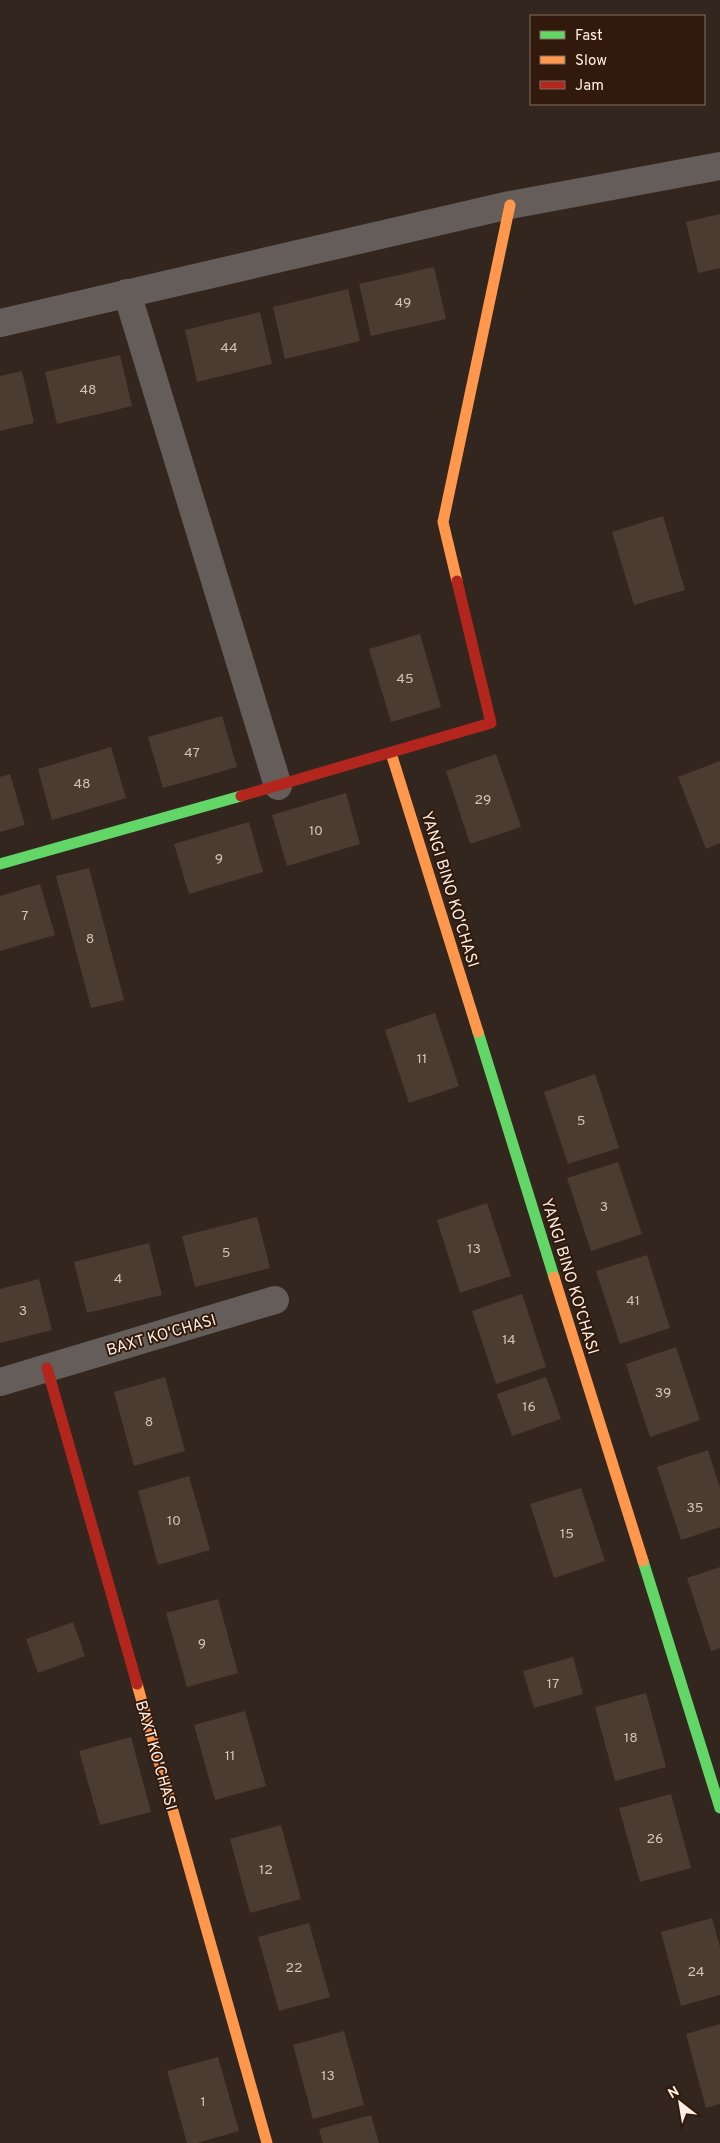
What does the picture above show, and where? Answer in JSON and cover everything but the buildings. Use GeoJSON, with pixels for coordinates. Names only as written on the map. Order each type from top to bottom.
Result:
{"type":"FeatureCollection","features":[{"type":"Feature","properties":{"kind":"street"},"geometry":{"type":"LineString","coordinates":[[0,324],[510,205],[720,166]]}},
{"type":"Feature","properties":{"kind":"street"},"geometry":{"type":"LineString","coordinates":[[0,864],[278,786],[491,723],[443,522],[510,205]]}},
{"type":"Feature","properties":{"kind":"street"},"geometry":{"type":"LineString","coordinates":[[127,293],[278,786]]}},
{"type":"Feature","properties":{"kind":"street","name":"YANGI BINO KO'CHASI"},"geometry":{"type":"LineString","coordinates":[[391,753],[720,1808]]}},
{"type":"Feature","properties":{"kind":"street","name":"BAXT KO'CHASI"},"geometry":{"type":"LineString","coordinates":[[0,1382],[275,1300]]}},
{"type":"Feature","properties":{"kind":"street","name":"BAXT KO'CHASI"},"geometry":{"type":"LineString","coordinates":[[47,1368],[267,2143]]}},
{"type":"Feature","properties":{"kind":"traffic: fast"},"geometry":{"type":"LineString","coordinates":[[0,864],[241,796]]}},
{"type":"Feature","properties":{"kind":"traffic: fast"},"geometry":{"type":"LineString","coordinates":[[478,1032],[554,1277]]}},
{"type":"Feature","properties":{"kind":"traffic: fast"},"geometry":{"type":"LineString","coordinates":[[643,1561],[720,1808]]}},
{"type":"Feature","properties":{"kind":"traffic: slow"},"geometry":{"type":"LineString","coordinates":[[457,581],[443,522],[510,205]]}},
{"type":"Feature","properties":{"kind":"traffic: slow"},"geometry":{"type":"LineString","coordinates":[[391,753],[478,1032]]}},
{"type":"Feature","properties":{"kind":"traffic: slow"},"geometry":{"type":"LineString","coordinates":[[554,1277],[643,1561]]}},
{"type":"Feature","properties":{"kind":"traffic: slow"},"geometry":{"type":"LineString","coordinates":[[137,1684],[267,2143]]}},
{"type":"Feature","properties":{"kind":"traffic: jam"},"geometry":{"type":"LineString","coordinates":[[241,796],[491,723],[457,581]]}},
{"type":"Feature","properties":{"kind":"traffic: jam"},"geometry":{"type":"LineString","coordinates":[[47,1368],[137,1684]]}}]}
